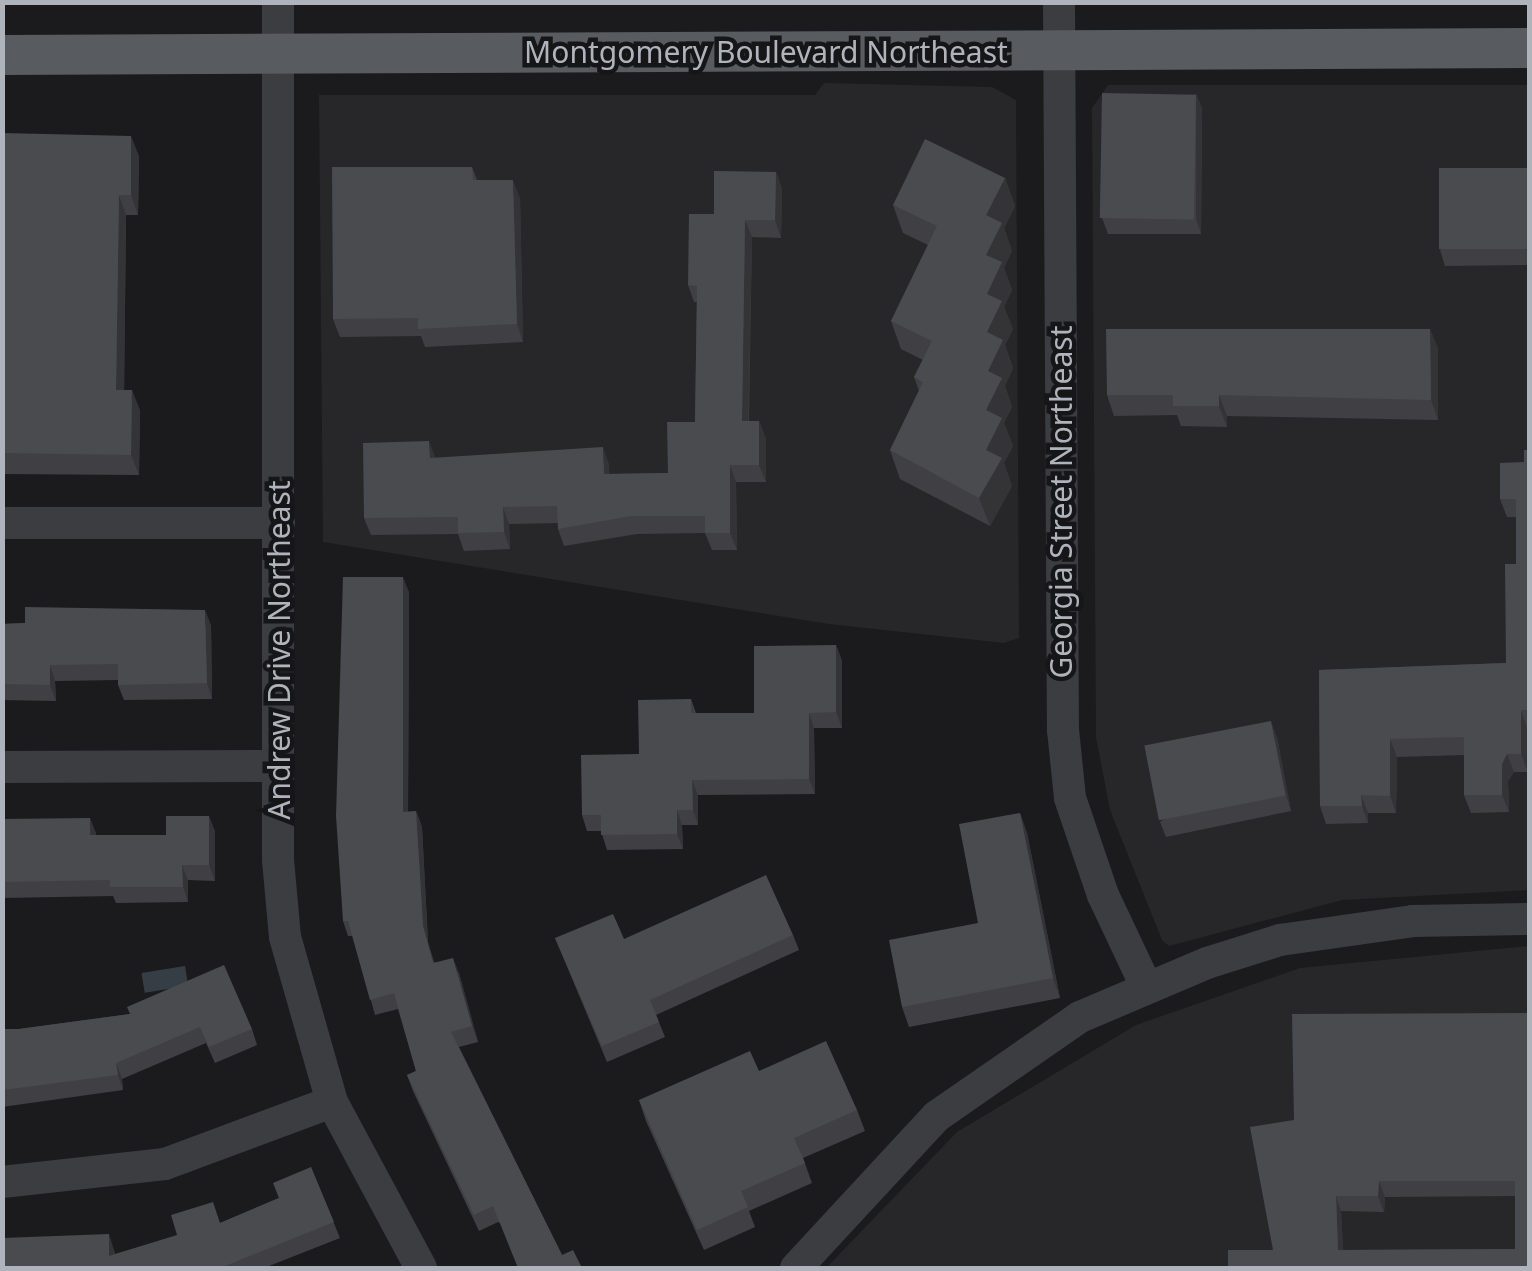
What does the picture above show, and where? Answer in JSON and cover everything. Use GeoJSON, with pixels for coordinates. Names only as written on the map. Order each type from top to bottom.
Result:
{"type":"FeatureCollection","features":[{"type":"Feature","properties":{"kind":"main road","name":"Montgomery Boulevard Northeast"},"geometry":{"type":"LineString","coordinates":[[2,54],[1530,48]]}},
{"type":"Feature","properties":{"kind":"street","name":"Andrew Drive Northeast"},"geometry":{"type":"LineString","coordinates":[[278,2],[278,766],[285,937],[332,1102],[421,1268]]}},
{"type":"Feature","properties":{"kind":"street","name":"Georgia Street Northeast"},"geometry":{"type":"LineString","coordinates":[[1059,2],[1066,764],[1070,798],[1103,895],[1146,986]]}},
{"type":"Feature","properties":{"kind":"street"},"geometry":{"type":"LineString","coordinates":[[2,523],[279,523]]}},
{"type":"Feature","properties":{"kind":"street"},"geometry":{"type":"LineString","coordinates":[[2,768],[278,766]]}},
{"type":"Feature","properties":{"kind":"street"},"geometry":{"type":"LineString","coordinates":[[796,1268],[936,1116],[1080,1017],[1146,986],[1280,940],[1412,921],[1530,920]]}},
{"type":"Feature","properties":{"kind":"street"},"geometry":{"type":"LineString","coordinates":[[2,1182],[165,1164],[332,1102]]}},
{"type":"Feature","properties":{"kind":"shaded area"},"geometry":{"type":"Polygon","coordinates":[[[824,83],[992,87],[1016,100],[1019,638],[1004,643],[829,624],[323,542],[319,95],[815,95],[824,83]]]}},
{"type":"Feature","properties":{"kind":"shaded area"},"geometry":{"type":"Polygon","coordinates":[[[1108,85],[1529,85],[1529,890],[1342,900],[1169,946],[1162,940],[1110,810],[1096,737],[1092,108],[1108,85]]]}},
{"type":"Feature","properties":{"kind":"shaded area"},"geometry":{"type":"Polygon","coordinates":[[[1529,946],[1529,1268],[826,1268],[957,1132],[1136,1025],[1300,968],[1529,946]]]}},
{"type":"Feature","properties":{"kind":"shaded area"},"geometry":{"type":"Polygon","coordinates":[[[185,966],[188,986],[145,993],[142,973],[185,966]]]}},
{"type":"Feature","properties":{"kind":"building"},"geometry":{"type":"Polygon","coordinates":[[[1102,93],[1196,95],[1194,220],[1100,218],[1102,93]]]}},
{"type":"Feature","properties":{"kind":"building"},"geometry":{"type":"Polygon","coordinates":[[[2,133],[131,136],[131,195],[119,195],[116,390],[132,390],[131,455],[2,453],[2,133]]]}},
{"type":"Feature","properties":{"kind":"building"},"geometry":{"type":"Polygon","coordinates":[[[925,139],[1005,178],[986,215],[1002,223],[986,255],[1002,262],[987,294],[1002,301],[987,332],[1003,340],[988,371],[1002,378],[986,410],[1002,418],[986,450],[1002,458],[979,498],[890,450],[923,382],[914,377],[932,341],[891,321],[937,226],[893,205],[925,139]]]}},
{"type":"Feature","properties":{"kind":"building"},"geometry":{"type":"Polygon","coordinates":[[[332,167],[472,167],[473,180],[513,180],[517,324],[418,329],[418,318],[333,319],[332,167]]]}},
{"type":"Feature","properties":{"kind":"building"},"geometry":{"type":"Polygon","coordinates":[[[1439,168],[1530,168],[1530,249],[1439,249],[1439,168]]]}},
{"type":"Feature","properties":{"kind":"building"},"geometry":{"type":"Polygon","coordinates":[[[714,171],[776,172],[775,220],[745,220],[742,421],[759,421],[759,465],[730,465],[730,533],[705,533],[705,516],[631,516],[558,529],[557,506],[503,507],[504,532],[458,533],[458,517],[364,518],[363,443],[429,441],[430,458],[603,447],[604,474],[668,473],[667,422],[695,422],[697,286],[688,285],[689,214],[714,214],[714,171]]]}},
{"type":"Feature","properties":{"kind":"building"},"geometry":{"type":"Polygon","coordinates":[[[1106,329],[1430,329],[1431,400],[1219,395],[1219,406],[1173,406],[1173,395],[1107,395],[1106,329]]]}},
{"type":"Feature","properties":{"kind":"building"},"geometry":{"type":"Polygon","coordinates":[[[1524,450],[1530,450],[1530,710],[1521,710],[1521,754],[1507,754],[1502,764],[1502,795],[1464,795],[1464,737],[1390,739],[1390,796],[1361,795],[1362,806],[1320,806],[1319,670],[1506,663],[1505,564],[1516,564],[1516,499],[1500,499],[1500,463],[1524,462],[1524,450]]]}},
{"type":"Feature","properties":{"kind":"building"},"geometry":{"type":"Polygon","coordinates":[[[343,577],[403,577],[403,812],[416,811],[423,926],[433,963],[453,958],[472,1026],[451,1032],[562,1255],[573,1250],[582,1268],[518,1268],[493,1206],[474,1215],[407,1075],[416,1071],[394,993],[370,1000],[348,921],[343,921],[336,816],[343,577]]]}},
{"type":"Feature","properties":{"kind":"building"},"geometry":{"type":"Polygon","coordinates":[[[25,607],[205,610],[207,683],[118,685],[118,664],[50,665],[50,685],[2,684],[2,624],[25,623],[25,607]]]}},
{"type":"Feature","properties":{"kind":"building"},"geometry":{"type":"Polygon","coordinates":[[[836,645],[836,712],[809,713],[809,779],[692,780],[693,810],[677,810],[677,834],[601,835],[601,815],[582,815],[581,755],[639,754],[638,700],[691,699],[691,713],[754,713],[754,646],[836,645]]]}},
{"type":"Feature","properties":{"kind":"building"},"geometry":{"type":"Polygon","coordinates":[[[1271,721],[1286,796],[1159,820],[1144,746],[1271,721]]]}},
{"type":"Feature","properties":{"kind":"building"},"geometry":{"type":"Polygon","coordinates":[[[1020,813],[1053,978],[902,1007],[889,940],[978,923],[959,824],[1020,813]]]}},
{"type":"Feature","properties":{"kind":"building"},"geometry":{"type":"Polygon","coordinates":[[[166,816],[209,816],[209,865],[182,865],[183,887],[110,887],[110,880],[2,882],[2,819],[90,818],[90,835],[166,835],[166,816]]]}},
{"type":"Feature","properties":{"kind":"building"},"geometry":{"type":"Polygon","coordinates":[[[766,875],[793,935],[650,1000],[659,1022],[602,1046],[555,938],[613,914],[624,939],[766,875]]]}},
{"type":"Feature","properties":{"kind":"building"},"geometry":{"type":"Polygon","coordinates":[[[224,965],[252,1029],[209,1047],[200,1027],[116,1063],[118,1075],[2,1090],[2,1029],[130,1014],[127,1007],[224,965]]]}},
{"type":"Feature","properties":{"kind":"building"},"geometry":{"type":"Polygon","coordinates":[[[1530,1013],[1530,1268],[1228,1268],[1228,1250],[1273,1250],[1250,1127],[1294,1120],[1292,1014],[1530,1013]],[[1379,1181],[1378,1196],[1336,1196],[1338,1250],[1515,1249],[1515,1181],[1379,1181]]]}},
{"type":"Feature","properties":{"kind":"building"},"geometry":{"type":"Polygon","coordinates":[[[826,1041],[857,1110],[794,1138],[805,1163],[741,1191],[748,1207],[697,1230],[639,1100],[750,1051],[759,1071],[826,1041]]]}},
{"type":"Feature","properties":{"kind":"building"},"geometry":{"type":"Polygon","coordinates":[[[311,1167],[334,1222],[220,1268],[2,1268],[2,1238],[109,1234],[109,1256],[177,1235],[171,1215],[213,1202],[220,1223],[279,1198],[273,1183],[311,1167]]]}}]}
